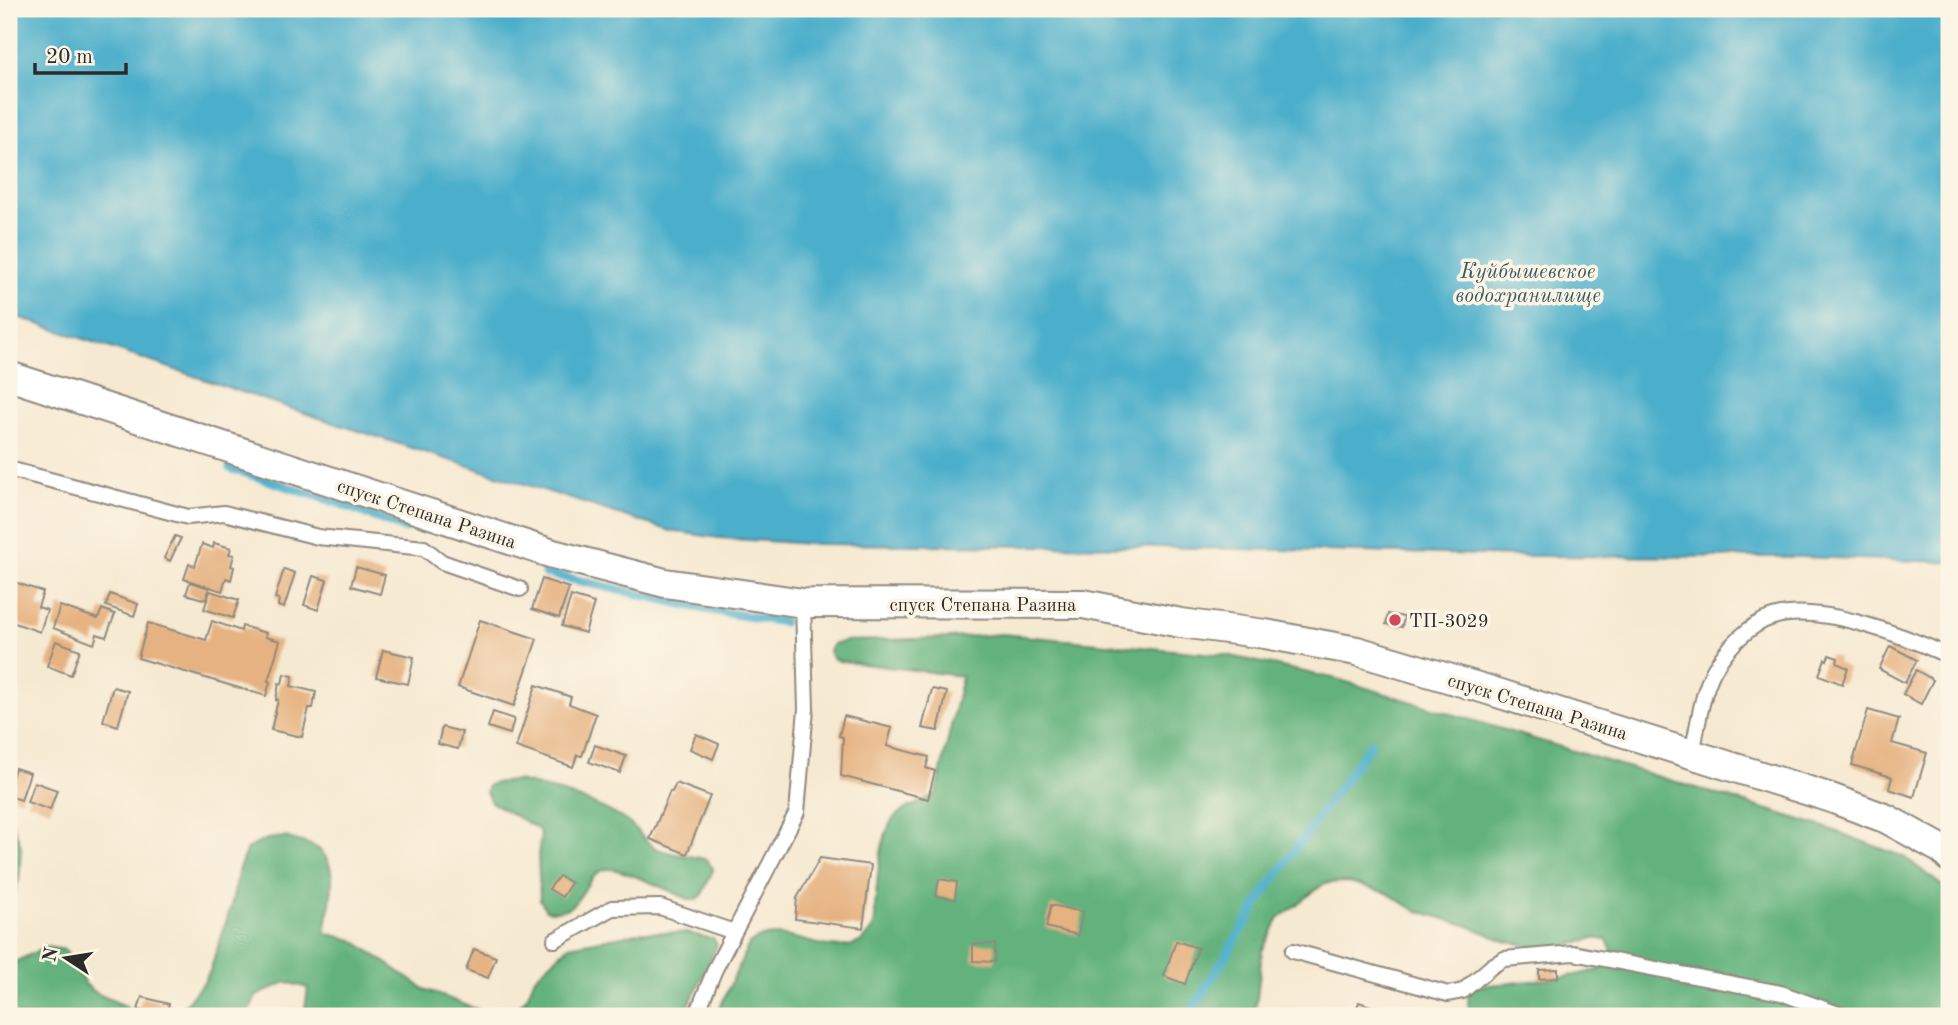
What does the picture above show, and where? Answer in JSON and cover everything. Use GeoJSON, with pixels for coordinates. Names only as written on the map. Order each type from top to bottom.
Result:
{"type":"FeatureCollection","features":[{"type":"Feature","properties":{"kind":"street","name":"спуск Степана Разина"},"geometry":{"type":"LineString","coordinates":[[9,376],[553,554],[665,583],[803,603],[1083,604],[1181,623],[1265,634],[1357,651],[1831,798],[1886,819],[1942,850],[1949,857]]}},
{"type":"Feature","properties":{"kind":"lane"},"geometry":{"type":"LineString","coordinates":[[9,468],[188,517],[224,513],[318,537],[424,548],[442,562],[520,589]]}},
{"type":"Feature","properties":{"kind":"lane"},"geometry":{"type":"LineString","coordinates":[[696,1016],[715,969],[797,812],[806,709],[803,603]]}},
{"type":"Feature","properties":{"kind":"lane"},"geometry":{"type":"LineString","coordinates":[[1692,754],[1705,696],[1714,670],[1730,648],[1752,627],[1769,618],[1787,613],[1828,617],[1897,633],[1949,656]]}},
{"type":"Feature","properties":{"kind":"lane"},"geometry":{"type":"LineString","coordinates":[[555,940],[612,908],[660,907],[734,932]]}},
{"type":"Feature","properties":{"kind":"lane"},"geometry":{"type":"LineString","coordinates":[[1293,951],[1448,994],[1464,991],[1492,965],[1504,959],[1573,953],[1781,993],[1844,1016]]}},
{"type":"Feature","properties":{"kind":"green space"},"geometry":{"type":"Polygon","coordinates":[[[1002,634],[1226,655],[1337,679],[1824,827],[1904,857],[1949,891],[1949,1016],[1469,1016],[1468,995],[1477,986],[1558,978],[1605,968],[1612,951],[1607,940],[1593,938],[1579,943],[1542,947],[1507,942],[1469,926],[1415,910],[1387,893],[1349,882],[1325,883],[1279,918],[1262,951],[1253,1016],[716,1016],[749,944],[762,937],[790,937],[834,947],[849,946],[864,939],[875,923],[879,863],[891,822],[905,809],[936,794],[962,676],[839,661],[832,658],[829,651],[833,644],[846,641],[1002,634]]]}},
{"type":"Feature","properties":{"kind":"green space"},"geometry":{"type":"Polygon","coordinates":[[[518,781],[601,807],[626,821],[660,850],[707,860],[713,870],[702,895],[697,900],[689,899],[636,876],[608,869],[592,878],[569,907],[559,911],[546,910],[540,900],[538,854],[541,837],[538,829],[491,802],[486,792],[488,785],[518,781]]]}},
{"type":"Feature","properties":{"kind":"green space"},"geometry":{"type":"Polygon","coordinates":[[[9,814],[21,846],[19,880],[10,902],[9,814]]]}},
{"type":"Feature","properties":{"kind":"green space"},"geometry":{"type":"Polygon","coordinates":[[[285,837],[317,848],[330,866],[332,888],[325,933],[353,940],[424,989],[489,1014],[512,1013],[527,997],[535,977],[569,946],[643,932],[687,933],[714,939],[717,945],[684,1016],[304,1016],[308,988],[286,982],[256,996],[247,1016],[175,1016],[210,971],[231,906],[239,868],[247,849],[267,839],[285,837]]]}},
{"type":"Feature","properties":{"kind":"green space"},"geometry":{"type":"Polygon","coordinates":[[[46,947],[66,950],[88,987],[126,1006],[129,1016],[9,1016],[9,962],[15,962],[46,947]]]}},
{"type":"Feature","properties":{"kind":"water","name":"Куйбышевское водохранилище"},"geometry":{"type":"Polygon","coordinates":[[[9,9],[1949,9],[1949,562],[1801,557],[1525,556],[1155,547],[810,544],[719,538],[671,531],[337,424],[9,314],[9,9]]]}},
{"type":"Feature","properties":{"kind":"building"},"geometry":{"type":"Polygon","coordinates":[[[175,536],[181,538],[170,561],[164,558],[175,536]]]}},
{"type":"Feature","properties":{"kind":"building"},"geometry":{"type":"Polygon","coordinates":[[[214,543],[231,548],[229,554],[234,555],[231,580],[226,578],[222,591],[184,579],[189,564],[195,566],[202,544],[213,548],[214,543]]]}},
{"type":"Feature","properties":{"kind":"building"},"geometry":{"type":"Polygon","coordinates":[[[356,567],[385,575],[380,594],[351,586],[356,567]]]}},
{"type":"Feature","properties":{"kind":"building"},"geometry":{"type":"Polygon","coordinates":[[[284,569],[295,573],[284,608],[278,606],[279,599],[275,598],[284,569]]]}},
{"type":"Feature","properties":{"kind":"building"},"geometry":{"type":"Polygon","coordinates":[[[313,576],[327,580],[318,610],[304,605],[313,576]]]}},
{"type":"Feature","properties":{"kind":"building"},"geometry":{"type":"Polygon","coordinates":[[[542,579],[569,588],[559,618],[532,609],[542,579]]]}},
{"type":"Feature","properties":{"kind":"building"},"geometry":{"type":"Polygon","coordinates":[[[9,580],[43,592],[38,607],[47,610],[40,632],[9,621],[9,580]]]}},
{"type":"Feature","properties":{"kind":"building"},"geometry":{"type":"Polygon","coordinates":[[[190,582],[209,588],[206,600],[186,594],[190,582]]]}},
{"type":"Feature","properties":{"kind":"building"},"geometry":{"type":"Polygon","coordinates":[[[210,591],[239,600],[233,618],[204,609],[210,591]]]}},
{"type":"Feature","properties":{"kind":"building"},"geometry":{"type":"Polygon","coordinates":[[[110,594],[138,604],[134,616],[106,606],[110,594]]]}},
{"type":"Feature","properties":{"kind":"building"},"geometry":{"type":"Polygon","coordinates":[[[571,596],[594,603],[585,633],[562,626],[571,596]]]}},
{"type":"Feature","properties":{"kind":"building"},"geometry":{"type":"Polygon","coordinates":[[[60,606],[98,619],[102,609],[115,614],[106,637],[97,634],[94,644],[53,628],[60,606]]]}},
{"type":"Feature","properties":{"kind":"building","name":"ТП-3029"},"geometry":{"type":"Polygon","coordinates":[[[1388,614],[1404,617],[1402,627],[1386,624],[1388,614]]]}},
{"type":"Feature","properties":{"kind":"building"},"geometry":{"type":"Polygon","coordinates":[[[480,620],[537,639],[514,706],[458,687],[480,620]]]}},
{"type":"Feature","properties":{"kind":"building"},"geometry":{"type":"Polygon","coordinates":[[[212,621],[241,631],[242,626],[266,633],[265,637],[280,641],[266,696],[138,658],[148,623],[206,640],[212,621]]]}},
{"type":"Feature","properties":{"kind":"building"},"geometry":{"type":"Polygon","coordinates":[[[56,641],[80,650],[71,675],[47,666],[56,641]]]}},
{"type":"Feature","properties":{"kind":"building"},"geometry":{"type":"Polygon","coordinates":[[[1890,646],[1917,660],[1905,683],[1879,669],[1890,646]]]}},
{"type":"Feature","properties":{"kind":"building"},"geometry":{"type":"Polygon","coordinates":[[[383,650],[414,657],[408,684],[376,677],[383,650]]]}},
{"type":"Feature","properties":{"kind":"building"},"geometry":{"type":"Polygon","coordinates":[[[1829,655],[1838,658],[1837,663],[1848,668],[1842,684],[1819,675],[1829,655]]]}},
{"type":"Feature","properties":{"kind":"building"},"geometry":{"type":"Polygon","coordinates":[[[1916,670],[1933,680],[1921,704],[1903,694],[1916,670]]]}},
{"type":"Feature","properties":{"kind":"building"},"geometry":{"type":"Polygon","coordinates":[[[284,674],[293,676],[291,686],[316,692],[302,737],[271,730],[279,683],[282,684],[284,674]]]}},
{"type":"Feature","properties":{"kind":"building"},"geometry":{"type":"Polygon","coordinates":[[[536,685],[571,697],[569,704],[596,714],[582,756],[577,755],[573,767],[516,747],[536,685]]]}},
{"type":"Feature","properties":{"kind":"building"},"geometry":{"type":"Polygon","coordinates":[[[113,687],[128,691],[118,726],[103,721],[113,687]]]}},
{"type":"Feature","properties":{"kind":"building"},"geometry":{"type":"Polygon","coordinates":[[[932,689],[947,692],[938,731],[922,728],[932,689]]]}},
{"type":"Feature","properties":{"kind":"building"},"geometry":{"type":"Polygon","coordinates":[[[1868,710],[1899,719],[1892,743],[1927,753],[1914,797],[1889,789],[1892,777],[1852,765],[1868,710]]]}},
{"type":"Feature","properties":{"kind":"building"},"geometry":{"type":"Polygon","coordinates":[[[493,712],[514,719],[510,734],[488,727],[493,712]]]}},
{"type":"Feature","properties":{"kind":"building"},"geometry":{"type":"Polygon","coordinates":[[[844,716],[892,728],[887,746],[929,757],[926,768],[935,771],[928,799],[841,776],[843,737],[839,736],[844,716]]]}},
{"type":"Feature","properties":{"kind":"building"},"geometry":{"type":"Polygon","coordinates":[[[442,727],[462,732],[458,749],[438,744],[442,727]]]}},
{"type":"Feature","properties":{"kind":"building"},"geometry":{"type":"Polygon","coordinates":[[[696,734],[719,744],[713,759],[690,749],[696,734]]]}},
{"type":"Feature","properties":{"kind":"building"},"geometry":{"type":"Polygon","coordinates":[[[595,745],[626,756],[620,773],[589,762],[595,745]]]}},
{"type":"Feature","properties":{"kind":"building"},"geometry":{"type":"Polygon","coordinates":[[[15,768],[30,773],[21,800],[9,796],[15,768]]]}},
{"type":"Feature","properties":{"kind":"building"},"geometry":{"type":"Polygon","coordinates":[[[34,782],[57,790],[50,810],[27,802],[34,782]]]}},
{"type":"Feature","properties":{"kind":"building"},"geometry":{"type":"Polygon","coordinates":[[[676,783],[710,796],[687,854],[650,839],[676,783]]]}},
{"type":"Feature","properties":{"kind":"building"},"geometry":{"type":"Polygon","coordinates":[[[820,858],[871,865],[863,928],[795,919],[797,898],[820,858]]]}},
{"type":"Feature","properties":{"kind":"building"},"geometry":{"type":"Polygon","coordinates":[[[559,876],[571,883],[562,897],[549,889],[559,876]]]}},
{"type":"Feature","properties":{"kind":"building"},"geometry":{"type":"Polygon","coordinates":[[[939,879],[957,882],[955,899],[936,896],[939,879]]]}},
{"type":"Feature","properties":{"kind":"building"},"geometry":{"type":"Polygon","coordinates":[[[1051,905],[1083,912],[1078,935],[1046,927],[1051,905]]]}},
{"type":"Feature","properties":{"kind":"building"},"geometry":{"type":"Polygon","coordinates":[[[1176,941],[1198,948],[1185,984],[1164,976],[1176,941]]]}},
{"type":"Feature","properties":{"kind":"building"},"geometry":{"type":"Polygon","coordinates":[[[973,944],[995,944],[995,962],[973,961],[973,944]]]}},
{"type":"Feature","properties":{"kind":"building"},"geometry":{"type":"Polygon","coordinates":[[[474,949],[496,957],[488,978],[466,970],[474,949]]]}},
{"type":"Feature","properties":{"kind":"building"},"geometry":{"type":"Polygon","coordinates":[[[1558,969],[1558,978],[1539,979],[1539,970],[1558,969]]]}},
{"type":"Feature","properties":{"kind":"building"},"geometry":{"type":"Polygon","coordinates":[[[142,997],[169,1004],[166,1016],[138,1010],[142,997]]]}},
{"type":"Feature","properties":{"kind":"building"},"geometry":{"type":"Polygon","coordinates":[[[1359,1002],[1398,1016],[1354,1016],[1359,1002]]]}},
{"type":"Feature","properties":{"kind":"waterway"},"geometry":{"type":"LineString","coordinates":[[230,468],[341,504],[405,529]]}},
{"type":"Feature","properties":{"kind":"waterway"},"geometry":{"type":"LineString","coordinates":[[545,573],[709,610],[783,622]]}},
{"type":"Feature","properties":{"kind":"waterway"},"geometry":{"type":"LineString","coordinates":[[1189,1016],[1263,895],[1371,743]]}},
{"type":"Feature","properties":{"kind":"place","name":"ТП-3029"},"geometry":{"type":"Point","coordinates":[1395,620]}}]}
